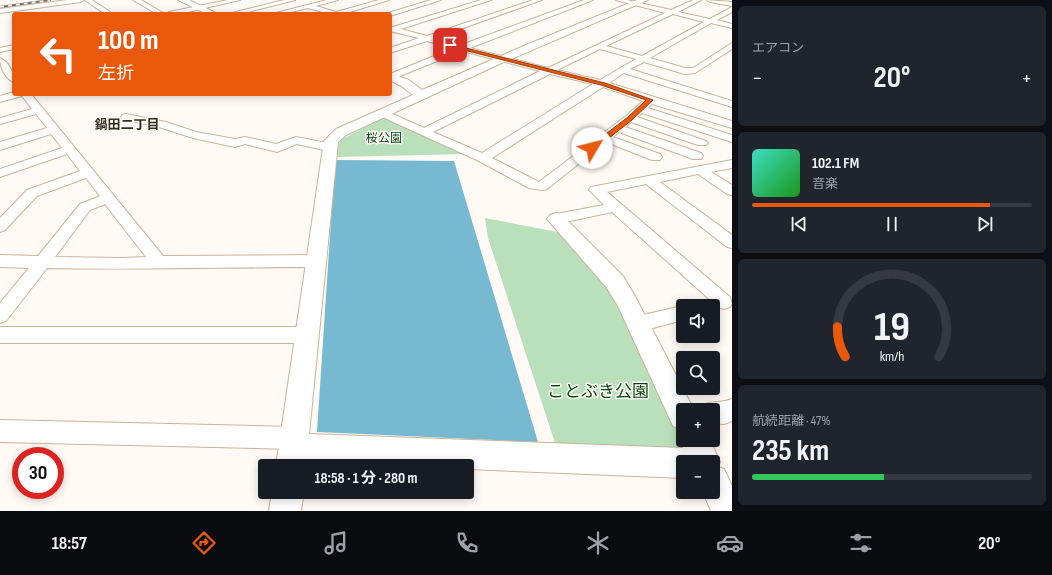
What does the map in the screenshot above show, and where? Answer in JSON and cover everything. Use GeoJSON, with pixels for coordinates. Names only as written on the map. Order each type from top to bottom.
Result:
{"type":"FeatureCollection","features":[{"type":"Feature","properties":{"kind":"street"},"geometry":{"type":"LineString","coordinates":[[3,10],[81,0]]}},
{"type":"Feature","properties":{"kind":"street"},"geometry":{"type":"LineString","coordinates":[[88,0],[107,12]]}},
{"type":"Feature","properties":{"kind":"street"},"geometry":{"type":"LineString","coordinates":[[136,0],[158,12]]}},
{"type":"Feature","properties":{"kind":"street"},"geometry":{"type":"LineString","coordinates":[[182,0],[209,12]]}},
{"type":"Feature","properties":{"kind":"street"},"geometry":{"type":"LineString","coordinates":[[180,12],[234,0]]}},
{"type":"Feature","properties":{"kind":"street"},"geometry":{"type":"LineString","coordinates":[[239,12],[289,0],[329,12]]}},
{"type":"Feature","properties":{"kind":"street"},"geometry":{"type":"LineString","coordinates":[[284,12],[335,0]]}},
{"type":"Feature","properties":{"kind":"street"},"geometry":{"type":"LineString","coordinates":[[343,12],[386,0]]}},
{"type":"Feature","properties":{"kind":"street"},"geometry":{"type":"LineString","coordinates":[[392,13],[438,0]]}},
{"type":"Feature","properties":{"kind":"street"},"geometry":{"type":"LineString","coordinates":[[392,29],[488,0]]}},
{"type":"Feature","properties":{"kind":"street"},"geometry":{"type":"LineString","coordinates":[[392,50],[539,0]]}},
{"type":"Feature","properties":{"kind":"street"},"geometry":{"type":"LineString","coordinates":[[392,76],[590,0]]}},
{"type":"Feature","properties":{"kind":"street"},"geometry":{"type":"LineString","coordinates":[[619,0],[732,26]]}},
{"type":"Feature","properties":{"kind":"street"},"geometry":{"type":"LineString","coordinates":[[293,451],[329,146],[335,136],[501,59],[576,26],[644,0]]}},
{"type":"Feature","properties":{"kind":"street"},"geometry":{"type":"LineString","coordinates":[[424,132],[547,70],[698,0]]}},
{"type":"Feature","properties":{"kind":"street"},"geometry":{"type":"LineString","coordinates":[[710,0],[732,4]]}},
{"type":"Feature","properties":{"kind":"street"},"geometry":{"type":"LineString","coordinates":[[462,2],[499,13]]}},
{"type":"Feature","properties":{"kind":"street"},"geometry":{"type":"LineString","coordinates":[[48,4],[54,9]]}},
{"type":"Feature","properties":{"kind":"street"},"geometry":{"type":"LineString","coordinates":[[483,158],[644,58],[732,9]]}},
{"type":"Feature","properties":{"kind":"street"},"geometry":{"type":"LineString","coordinates":[[3,10],[12,15]]}},
{"type":"Feature","properties":{"kind":"street"},"geometry":{"type":"LineString","coordinates":[[392,29],[501,59],[603,84],[732,125]]}},
{"type":"Feature","properties":{"kind":"street"},"geometry":{"type":"LineString","coordinates":[[599,46],[685,71],[695,70],[732,45]]}},
{"type":"Feature","properties":{"kind":"street"},"geometry":{"type":"LineString","coordinates":[[0,50],[12,47]]}},
{"type":"Feature","properties":{"kind":"street"},"geometry":{"type":"LineString","coordinates":[[1,64],[12,62]]}},
{"type":"Feature","properties":{"kind":"street"},"geometry":{"type":"LineString","coordinates":[[1,64],[12,76]]}},
{"type":"Feature","properties":{"kind":"street"},"geometry":{"type":"LineString","coordinates":[[624,70],[731,102]]}},
{"type":"Feature","properties":{"kind":"street"},"geometry":{"type":"LineString","coordinates":[[392,76],[405,83],[421,95]]}},
{"type":"Feature","properties":{"kind":"street"},"geometry":{"type":"LineString","coordinates":[[0,80],[12,78]]}},
{"type":"Feature","properties":{"kind":"street"},"geometry":{"type":"LineString","coordinates":[[0,99],[12,96]]}},
{"type":"Feature","properties":{"kind":"street"},"geometry":{"type":"LineString","coordinates":[[28,96],[159,262]]}},
{"type":"Feature","properties":{"kind":"street"},"geometry":{"type":"LineString","coordinates":[[382,113],[483,158],[534,185],[542,186],[618,128],[650,100]]}},
{"type":"Feature","properties":{"kind":"street"},"geometry":{"type":"LineString","coordinates":[[641,109],[732,139]]}},
{"type":"Feature","properties":{"kind":"street"},"geometry":{"type":"LineString","coordinates":[[0,121],[40,110]]}},
{"type":"Feature","properties":{"kind":"street"},"geometry":{"type":"LineString","coordinates":[[126,117],[162,124],[193,135],[235,142],[245,140],[277,148],[296,140],[329,146]]}},
{"type":"Feature","properties":{"kind":"street"},"geometry":{"type":"LineString","coordinates":[[630,118],[702,143]]}},
{"type":"Feature","properties":{"kind":"street"},"geometry":{"type":"LineString","coordinates":[[618,128],[697,156]]}},
{"type":"Feature","properties":{"kind":"street"},"geometry":{"type":"LineString","coordinates":[[0,146],[54,129]]}},
{"type":"Feature","properties":{"kind":"street"},"geometry":{"type":"LineString","coordinates":[[605,138],[656,157]]}},
{"type":"Feature","properties":{"kind":"street"},"geometry":{"type":"LineString","coordinates":[[0,173],[71,149]]}},
{"type":"Feature","properties":{"kind":"street"},"geometry":{"type":"LineString","coordinates":[[721,303],[596,190],[732,164]]}},
{"type":"Feature","properties":{"kind":"street"},"geometry":{"type":"LineString","coordinates":[[700,170],[732,192]]}},
{"type":"Feature","properties":{"kind":"street"},"geometry":{"type":"LineString","coordinates":[[0,227],[32,193],[88,173]]}},
{"type":"Feature","properties":{"kind":"street"},"geometry":{"type":"LineString","coordinates":[[649,180],[732,243]]}},
{"type":"Feature","properties":{"kind":"street"},"geometry":{"type":"LineString","coordinates":[[0,316],[85,207],[108,198]]}},
{"type":"Feature","properties":{"kind":"street"},"geometry":{"type":"LineString","coordinates":[[556,219],[615,207]]}},
{"type":"Feature","properties":{"kind":"street"},"geometry":{"type":"LineString","coordinates":[[556,219],[615,282],[628,304],[677,403]]}},
{"type":"Feature","properties":{"kind":"street"},"geometry":{"type":"LineString","coordinates":[[0,261],[121,264],[159,262],[316,261]]}},
{"type":"Feature","properties":{"kind":"street"},"geometry":{"type":"LineString","coordinates":[[638,324],[676,315]]}},
{"type":"Feature","properties":{"kind":"street"},"geometry":{"type":"LineString","coordinates":[[0,335],[307,335]]}},
{"type":"Feature","properties":{"kind":"street"},"geometry":{"type":"LineString","coordinates":[[720,413],[724,413],[732,410]]}},
{"type":"Feature","properties":{"kind":"street"},"geometry":{"type":"LineString","coordinates":[[0,431],[293,451],[676,463]]}},
{"type":"Feature","properties":{"kind":"street"},"geometry":{"type":"LineString","coordinates":[[720,496],[727,511]]}},
{"type":"Feature","properties":{"kind":"street"},"geometry":{"type":"LineString","coordinates":[[285,511],[287,499]]}},
{"type":"Feature","properties":{"kind":"green space","name":"桜公園"},"geometry":{"type":"Polygon","coordinates":[[[384,118],[466,154],[337,157],[339,143],[342,139],[384,118]]]}},
{"type":"Feature","properties":{"kind":"green space","name":"ことぶき公園"},"geometry":{"type":"Polygon","coordinates":[[[485,218],[563,233],[617,295],[676,420],[676,447],[684,447],[685,453],[562,448],[555,443],[488,238],[485,218]]]}},
{"type":"Feature","properties":{"kind":"water"},"geometry":{"type":"Polygon","coordinates":[[[335,160],[454,161],[538,442],[317,432],[335,160]]]}},
{"type":"Feature","properties":{"kind":"railway"},"geometry":{"type":"LineString","coordinates":[[0,7],[50,0]]}},
{"type":"Feature","properties":{"kind":"district","name":"鍋田二丁目"},"geometry":{"type":"Point","coordinates":[127,125]}},
{"type":"Feature","properties":{"kind":"route"},"geometry":{"type":"LineString","coordinates":[[450,45],[603,84],[650,100],[592,148]]}}]}
